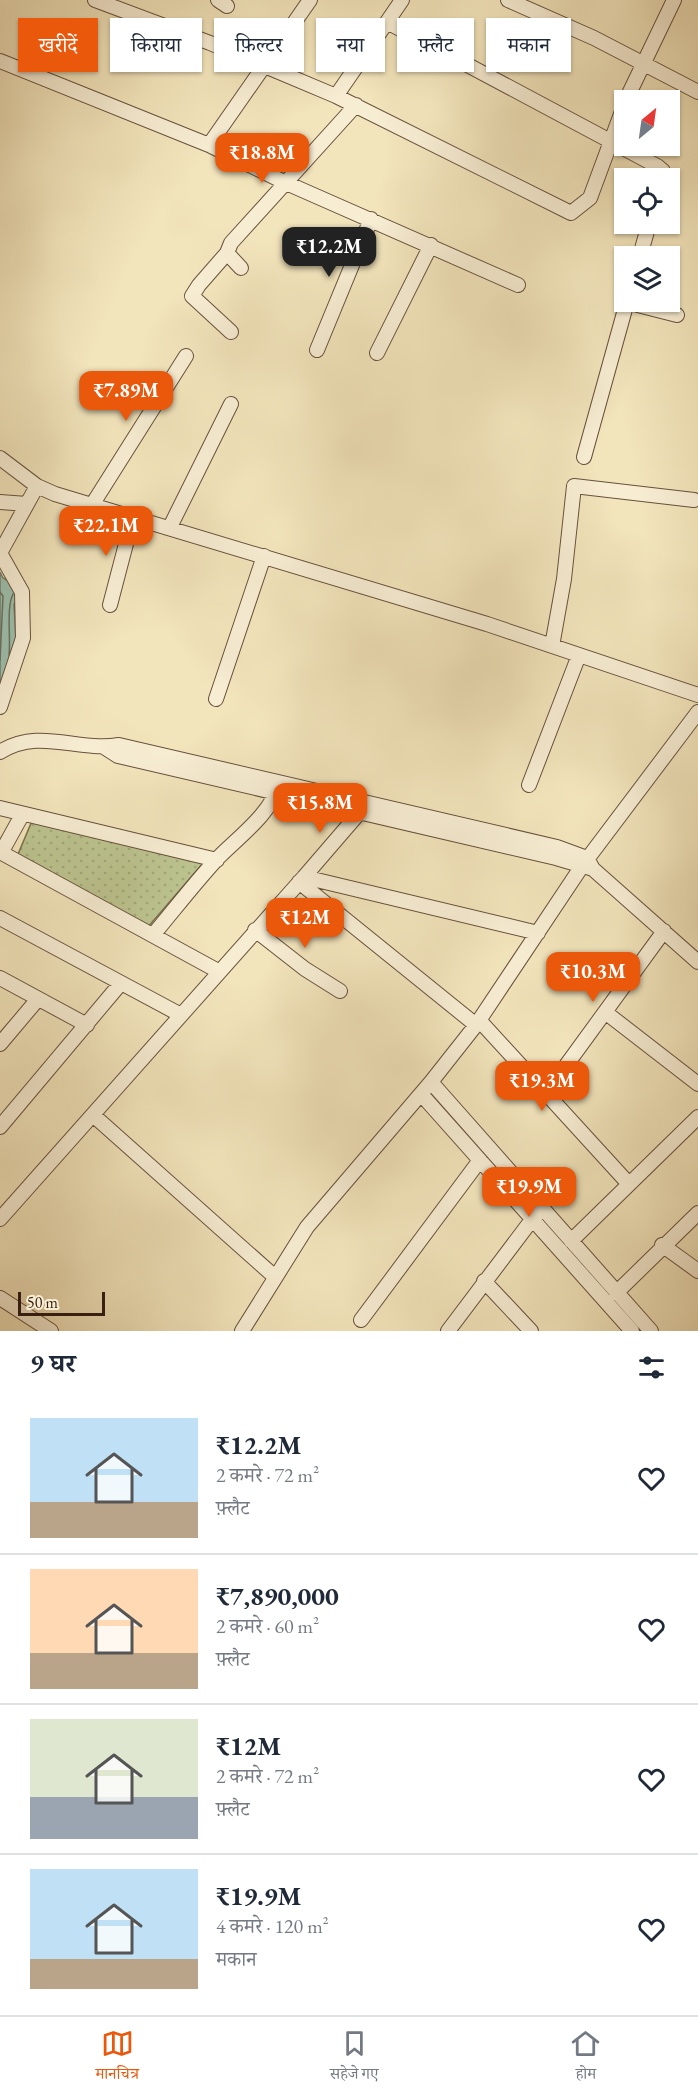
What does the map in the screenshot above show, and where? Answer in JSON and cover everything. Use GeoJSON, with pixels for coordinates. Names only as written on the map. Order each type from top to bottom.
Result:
{"type":"FeatureCollection","features":[{"type":"Feature","properties":{"kind":"street"},"geometry":{"type":"LineString","coordinates":[[95,0],[214,45]]}},
{"type":"Feature","properties":{"kind":"street"},"geometry":{"type":"LineString","coordinates":[[297,18],[310,0]]}},
{"type":"Feature","properties":{"kind":"street"},"geometry":{"type":"LineString","coordinates":[[336,96],[402,0]]}},
{"type":"Feature","properties":{"kind":"street"},"geometry":{"type":"LineString","coordinates":[[508,0],[642,62],[698,92]]}},
{"type":"Feature","properties":{"kind":"street"},"geometry":{"type":"LineString","coordinates":[[630,90],[674,0]]}},
{"type":"Feature","properties":{"kind":"street"},"geometry":{"type":"LineString","coordinates":[[387,22],[659,168]]}},
{"type":"Feature","properties":{"kind":"street"},"geometry":{"type":"LineString","coordinates":[[0,78],[3,63],[209,145],[284,182],[518,285]]}},
{"type":"Feature","properties":{"kind":"street"},"geometry":{"type":"LineString","coordinates":[[209,145],[257,72]]}},
{"type":"Feature","properties":{"kind":"street"},"geometry":{"type":"LineString","coordinates":[[276,72],[356,105],[571,213],[590,198],[601,173],[614,130]]}},
{"type":"Feature","properties":{"kind":"street"},"geometry":{"type":"LineString","coordinates":[[231,332],[192,296],[227,253],[231,243],[356,105]]}},
{"type":"Feature","properties":{"kind":"street"},"geometry":{"type":"LineString","coordinates":[[317,350],[371,219]]}},
{"type":"Feature","properties":{"kind":"street"},"geometry":{"type":"LineString","coordinates":[[377,353],[430,245]]}},
{"type":"Feature","properties":{"kind":"street"},"geometry":{"type":"LineString","coordinates":[[227,253],[241,268]]}},
{"type":"Feature","properties":{"kind":"street"},"geometry":{"type":"LineString","coordinates":[[584,457],[623,312]]}},
{"type":"Feature","properties":{"kind":"street"},"geometry":{"type":"LineString","coordinates":[[665,312],[677,315]]}},
{"type":"Feature","properties":{"kind":"street"},"geometry":{"type":"LineString","coordinates":[[92,506],[186,356]]}},
{"type":"Feature","properties":{"kind":"street"},"geometry":{"type":"LineString","coordinates":[[170,527],[231,404]]}},
{"type":"Feature","properties":{"kind":"street"},"geometry":{"type":"LineString","coordinates":[[0,458],[37,486],[92,506],[264,556],[552,646],[698,695]]}},
{"type":"Feature","properties":{"kind":"street"},"geometry":{"type":"LineString","coordinates":[[0,707],[23,638],[22,592],[0,553],[37,486]]}},
{"type":"Feature","properties":{"kind":"street"},"geometry":{"type":"LineString","coordinates":[[552,646],[564,579],[574,486],[694,500]]}},
{"type":"Feature","properties":{"kind":"street"},"geometry":{"type":"LineString","coordinates":[[0,502],[27,504]]}},
{"type":"Feature","properties":{"kind":"street"},"geometry":{"type":"LineString","coordinates":[[110,605],[133,517]]}},
{"type":"Feature","properties":{"kind":"street"},"geometry":{"type":"LineString","coordinates":[[216,699],[264,556]]}},
{"type":"Feature","properties":{"kind":"street"},"geometry":{"type":"LineString","coordinates":[[528,785],[579,655]]}},
{"type":"Feature","properties":{"kind":"street"},"geometry":{"type":"LineString","coordinates":[[242,1331],[274,1277],[327,1201],[421,1094],[477,1022],[587,864],[698,712]]}},
{"type":"Feature","properties":{"kind":"street"},"geometry":{"type":"LineString","coordinates":[[0,752],[19,742],[35,739],[104,747],[118,756],[176,764],[361,806],[505,833],[587,864],[698,962]]}},
{"type":"Feature","properties":{"kind":"street"},"geometry":{"type":"LineString","coordinates":[[153,935],[217,860],[247,830],[278,787]]}},
{"type":"Feature","properties":{"kind":"street"},"geometry":{"type":"LineString","coordinates":[[0,1220],[301,879],[361,806]]}},
{"type":"Feature","properties":{"kind":"street"},"geometry":{"type":"LineString","coordinates":[[0,808],[217,860]]}},
{"type":"Feature","properties":{"kind":"street"},"geometry":{"type":"LineString","coordinates":[[22,815],[1,853],[218,971]]}},
{"type":"Feature","properties":{"kind":"street"},"geometry":{"type":"LineString","coordinates":[[301,879],[538,933]]}},
{"type":"Feature","properties":{"kind":"street"},"geometry":{"type":"LineString","coordinates":[[301,879],[477,1022],[628,1183]]}},
{"type":"Feature","properties":{"kind":"street"},"geometry":{"type":"LineString","coordinates":[[0,918],[181,1015]]}},
{"type":"Feature","properties":{"kind":"street"},"geometry":{"type":"LineString","coordinates":[[255,930],[305,969],[340,991]]}},
{"type":"Feature","properties":{"kind":"street"},"geometry":{"type":"LineString","coordinates":[[546,1093],[664,931]]}},
{"type":"Feature","properties":{"kind":"street"},"geometry":{"type":"LineString","coordinates":[[0,978],[87,1024]]}},
{"type":"Feature","properties":{"kind":"street"},"geometry":{"type":"LineString","coordinates":[[0,1127],[121,983]]}},
{"type":"Feature","properties":{"kind":"street"},"geometry":{"type":"LineString","coordinates":[[0,1044],[38,999]]}},
{"type":"Feature","properties":{"kind":"street"},"geometry":{"type":"LineString","coordinates":[[605,1012],[698,1084]]}},
{"type":"Feature","properties":{"kind":"street"},"geometry":{"type":"LineString","coordinates":[[431,1082],[632,1331]]}},
{"type":"Feature","properties":{"kind":"street"},"geometry":{"type":"LineString","coordinates":[[421,1094],[480,1160],[571,1241],[651,1331]]}},
{"type":"Feature","properties":{"kind":"street"},"geometry":{"type":"LineString","coordinates":[[93,1115],[274,1277]]}},
{"type":"Feature","properties":{"kind":"street"},"geometry":{"type":"LineString","coordinates":[[571,1241],[698,1117]]}},
{"type":"Feature","properties":{"kind":"street"},"geometry":{"type":"LineString","coordinates":[[361,1320],[480,1160]]}},
{"type":"Feature","properties":{"kind":"street"},"geometry":{"type":"LineString","coordinates":[[448,1331],[537,1213]]}},
{"type":"Feature","properties":{"kind":"street"},"geometry":{"type":"LineString","coordinates":[[616,1293],[662,1245],[698,1213]]}},
{"type":"Feature","properties":{"kind":"street"},"geometry":{"type":"LineString","coordinates":[[662,1245],[698,1272]]}},
{"type":"Feature","properties":{"kind":"street"},"geometry":{"type":"LineString","coordinates":[[484,1281],[531,1331]]}},
{"type":"Feature","properties":{"kind":"street"},"geometry":{"type":"LineString","coordinates":[[0,1298],[51,1331]]}},
{"type":"Feature","properties":{"kind":"green space"},"geometry":{"type":"Polygon","coordinates":[[[32,821],[204,862],[148,927],[16,859],[32,821]]]}},
{"type":"Feature","properties":{"kind":"water"},"geometry":{"type":"Polygon","coordinates":[[[0,572],[3,578],[17,586],[20,597],[14,604],[16,640],[0,692],[0,572]]]}}]}
